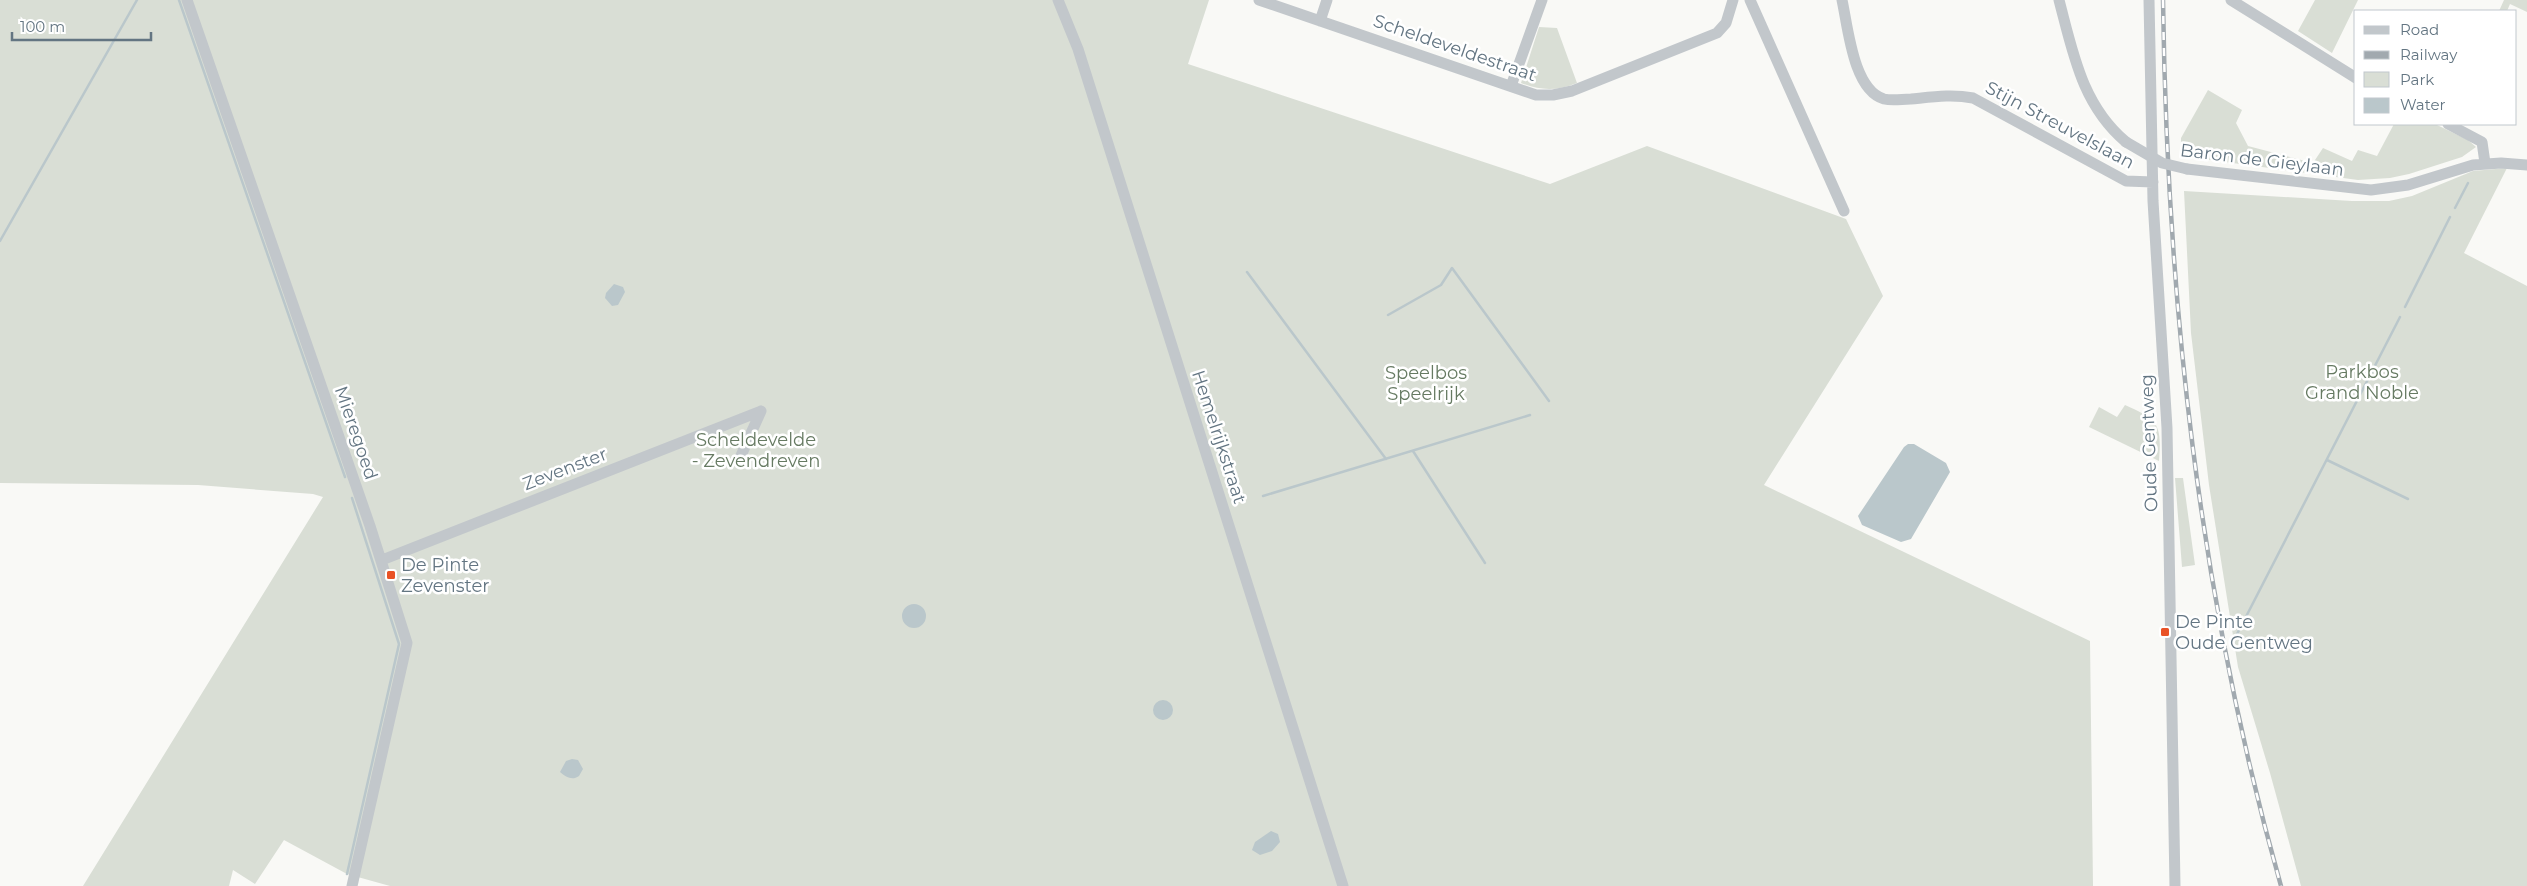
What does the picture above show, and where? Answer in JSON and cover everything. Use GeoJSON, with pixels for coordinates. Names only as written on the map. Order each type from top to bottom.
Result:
{"type":"FeatureCollection","features":[{"type":"Feature","properties":{"kind":"street","name":"Mieregoed"},"geometry":{"type":"LineString","coordinates":[[187,0],[382,560],[407,643],[352,886]]}},
{"type":"Feature","properties":{"kind":"street","name":"Hemelrijkstraat"},"geometry":{"type":"LineString","coordinates":[[1058,0],[1067,18],[1083,65],[1343,886]]}},
{"type":"Feature","properties":{"kind":"street","name":"Scheldeveldestraat"},"geometry":{"type":"LineString","coordinates":[[1259,0],[1536,95],[1553,95],[1572,91],[1717,33],[1726,24],[1733,0]]}},
{"type":"Feature","properties":{"kind":"street"},"geometry":{"type":"LineString","coordinates":[[1320,21],[1327,0]]}},
{"type":"Feature","properties":{"kind":"street"},"geometry":{"type":"LineString","coordinates":[[1511,86],[1542,0]]}},
{"type":"Feature","properties":{"kind":"street"},"geometry":{"type":"LineString","coordinates":[[1750,0],[1844,211]]}},
{"type":"Feature","properties":{"kind":"street","name":"Stijn Streuvelslaan"},"geometry":{"type":"LineString","coordinates":[[1842,0],[1860,74],[1863,82],[1876,95],[1892,100],[1953,95],[1973,98],[2126,181],[2152,182]]}},
{"type":"Feature","properties":{"kind":"street","name":"Baron de Gieylaan"},"geometry":{"type":"LineString","coordinates":[[2059,0],[2084,88],[2099,113],[2126,142],[2162,163],[2187,169],[2371,190],[2408,185],[2468,166],[2485,163],[2527,165]]}},
{"type":"Feature","properties":{"kind":"street","name":"Oude Gentweg"},"geometry":{"type":"LineString","coordinates":[[2149,0],[2152,182],[2167,428],[2175,886]]}},
{"type":"Feature","properties":{"kind":"street"},"geometry":{"type":"LineString","coordinates":[[2231,0],[2354,77]]}},
{"type":"Feature","properties":{"kind":"street"},"geometry":{"type":"LineString","coordinates":[[2450,125],[2482,142],[2485,163]]}},
{"type":"Feature","properties":{"kind":"street","name":"Zevenster"},"geometry":{"type":"LineString","coordinates":[[382,560],[761,411],[739,460]]}},
{"type":"Feature","properties":{"kind":"green space","name":"Scheldevelde - Zevendreven"},"geometry":{"type":"Polygon","coordinates":[[[0,0],[1209,0],[1188,64],[1550,184],[1647,146],[1846,219],[1883,296],[1764,485],[2090,641],[2093,886],[390,886],[347,874],[284,840],[255,884],[233,870],[229,886],[83,886],[323,497],[313,494],[198,485],[0,483],[0,0]]]}},
{"type":"Feature","properties":{"kind":"green space"},"geometry":{"type":"Polygon","coordinates":[[[2315,0],[2358,0],[2332,53],[2298,31],[2315,0]]]}},
{"type":"Feature","properties":{"kind":"green space"},"geometry":{"type":"Polygon","coordinates":[[[2504,0],[2527,0],[2527,12],[2510,4],[2507,10],[2499,10],[2504,0]]]}},
{"type":"Feature","properties":{"kind":"green space"},"geometry":{"type":"Polygon","coordinates":[[[1539,27],[1557,28],[1577,83],[1562,88],[1549,89],[1536,88],[1521,83],[1539,27]]]}},
{"type":"Feature","properties":{"kind":"green space"},"geometry":{"type":"Polygon","coordinates":[[[2208,90],[2242,110],[2236,123],[2248,146],[2313,163],[2323,148],[2352,161],[2358,150],[2377,156],[2393,125],[2437,125],[2468,140],[2476,147],[2462,157],[2409,174],[2390,178],[2358,180],[2181,156],[2181,138],[2208,90]]]}},
{"type":"Feature","properties":{"kind":"green space","name":"Parkbos Grand Noble"},"geometry":{"type":"Polygon","coordinates":[[[2507,168],[2464,253],[2527,286],[2527,886],[2301,886],[2238,667],[2209,485],[2191,333],[2184,191],[2352,201],[2389,201],[2412,196],[2473,171],[2507,168]]]}},
{"type":"Feature","properties":{"kind":"green space"},"geometry":{"type":"Polygon","coordinates":[[[2125,405],[2145,415],[2156,424],[2160,438],[2159,461],[2089,427],[2099,407],[2117,417],[2125,405]]]}},
{"type":"Feature","properties":{"kind":"green space"},"geometry":{"type":"Polygon","coordinates":[[[2175,478],[2183,478],[2195,565],[2182,567],[2175,478]]]}},
{"type":"Feature","properties":{"kind":"water"},"geometry":{"type":"Polygon","coordinates":[[[614,284],[623,287],[625,292],[618,305],[612,306],[605,298],[606,293],[614,284]]]}},
{"type":"Feature","properties":{"kind":"water"},"geometry":{"type":"Polygon","coordinates":[[[1908,444],[1914,444],[1946,463],[1950,472],[1911,539],[1901,542],[1862,525],[1858,516],[1904,447],[1908,444]]]}},
{"type":"Feature","properties":{"kind":"water"},"geometry":{"type":"Polygon","coordinates":[[[914,604],[919,605],[925,611],[925,621],[919,627],[914,628],[909,627],[903,621],[902,616],[903,611],[909,605],[914,604]]]}},
{"type":"Feature","properties":{"kind":"water"},"geometry":{"type":"Polygon","coordinates":[[[1163,700],[1170,703],[1173,710],[1170,717],[1163,720],[1156,717],[1153,710],[1156,703],[1163,700]]]}},
{"type":"Feature","properties":{"kind":"water"},"geometry":{"type":"Polygon","coordinates":[[[578,760],[583,769],[579,776],[574,778],[567,777],[560,772],[566,761],[578,760]]]}},
{"type":"Feature","properties":{"kind":"water"},"geometry":{"type":"Polygon","coordinates":[[[1271,831],[1278,834],[1280,842],[1272,851],[1260,855],[1252,850],[1255,842],[1271,831]]]}},
{"type":"Feature","properties":{"kind":"waterway"},"geometry":{"type":"LineString","coordinates":[[0,241],[137,0]]}},
{"type":"Feature","properties":{"kind":"waterway"},"geometry":{"type":"LineString","coordinates":[[179,0],[345,477]]}},
{"type":"Feature","properties":{"kind":"waterway"},"geometry":{"type":"LineString","coordinates":[[2455,208],[2468,183]]}},
{"type":"Feature","properties":{"kind":"waterway"},"geometry":{"type":"LineString","coordinates":[[2405,307],[2450,217]]}},
{"type":"Feature","properties":{"kind":"waterway"},"geometry":{"type":"LineString","coordinates":[[1388,315],[1441,285],[1452,268],[1549,401]]}},
{"type":"Feature","properties":{"kind":"waterway"},"geometry":{"type":"LineString","coordinates":[[1247,272],[1386,459]]}},
{"type":"Feature","properties":{"kind":"waterway"},"geometry":{"type":"LineString","coordinates":[[2234,640],[2400,317]]}},
{"type":"Feature","properties":{"kind":"waterway"},"geometry":{"type":"LineString","coordinates":[[1263,496],[1530,415]]}},
{"type":"Feature","properties":{"kind":"waterway"},"geometry":{"type":"LineString","coordinates":[[1413,451],[1485,563]]}},
{"type":"Feature","properties":{"kind":"waterway"},"geometry":{"type":"LineString","coordinates":[[2327,460],[2408,499]]}},
{"type":"Feature","properties":{"kind":"waterway"},"geometry":{"type":"LineString","coordinates":[[347,874],[399,644],[352,498]]}},
{"type":"Feature","properties":{"kind":"railway"},"geometry":{"type":"LineString","coordinates":[[2163,0],[2172,224],[2180,336],[2193,447],[2209,558],[2229,668],[2253,777],[2281,886]]}},
{"type":"Feature","properties":{"kind":"place","name":"De Pinte Zevenster"},"geometry":{"type":"Point","coordinates":[391,575]}},
{"type":"Feature","properties":{"kind":"place","name":"De Pinte Oude Gentweg"},"geometry":{"type":"Point","coordinates":[2165,632]}},
{"type":"Feature","properties":{"kind":"park label","name":"Speelbos Speelrijk"},"geometry":{"type":"Point","coordinates":[1426,383]}}]}
